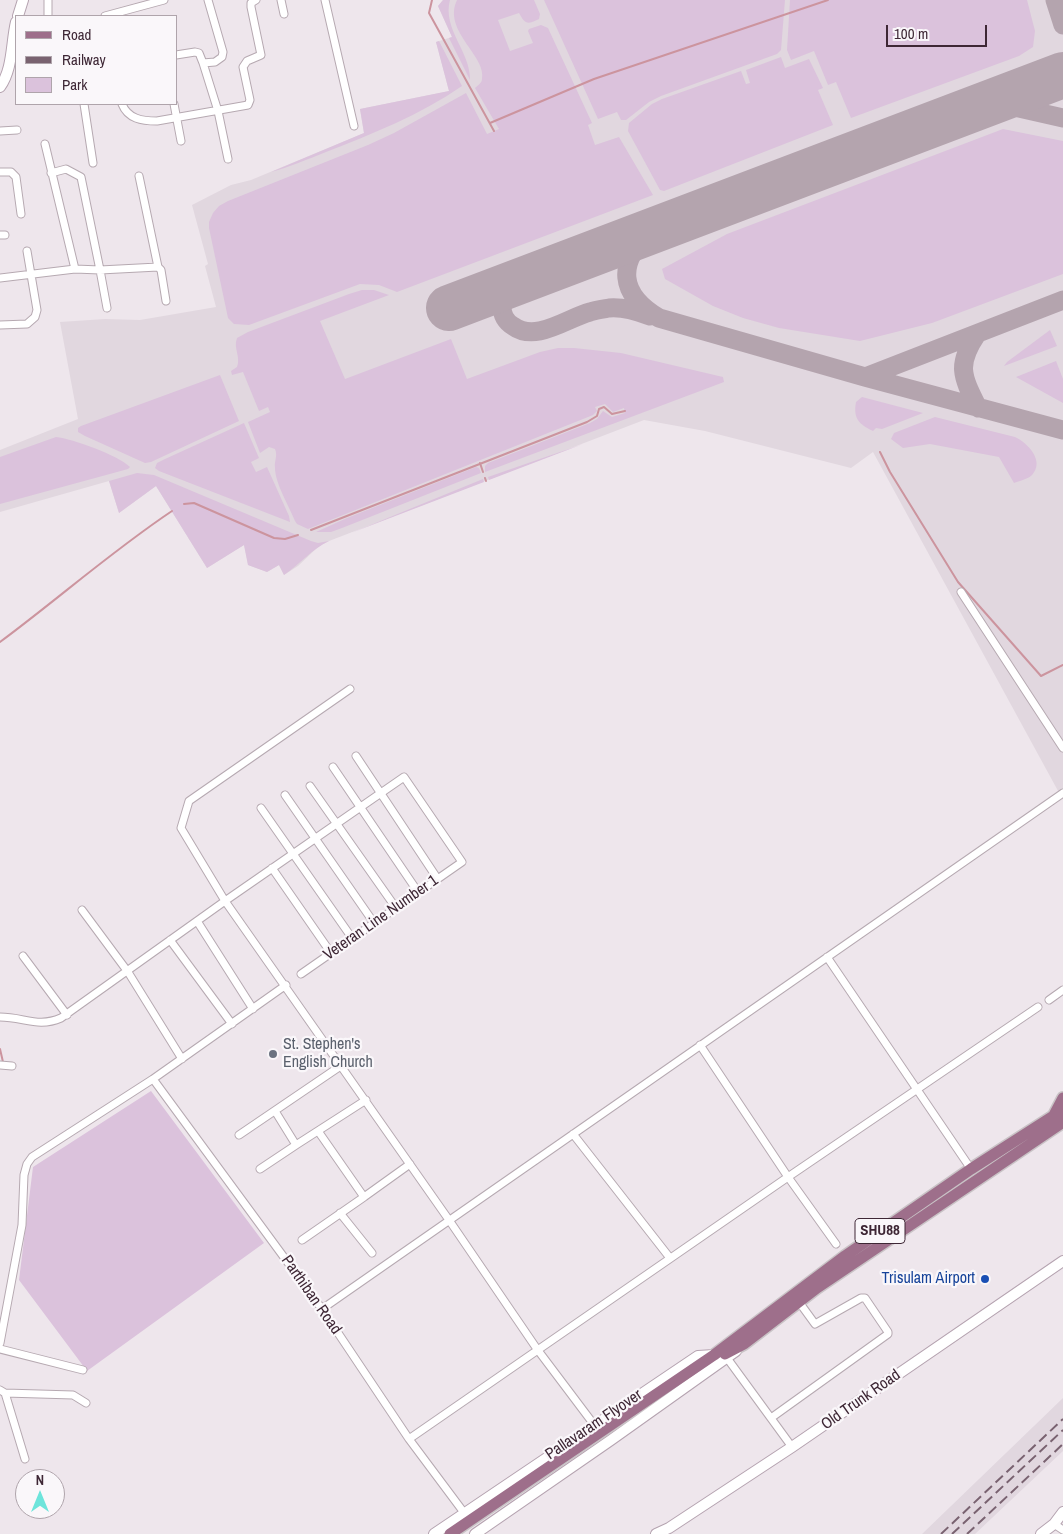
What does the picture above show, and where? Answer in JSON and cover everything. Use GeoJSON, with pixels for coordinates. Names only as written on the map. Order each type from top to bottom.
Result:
{"type":"FeatureCollection","features":[{"type":"Feature","properties":{"kind":"main road"},"geometry":{"type":"LineString","coordinates":[[1060,1116],[1063,1098]]}},
{"type":"Feature","properties":{"kind":"main road","name":"SHU88"},"geometry":{"type":"LineString","coordinates":[[714,1355],[845,1256],[971,1169],[1060,1116]]}},
{"type":"Feature","properties":{"kind":"main road","name":"SHU88"},"geometry":{"type":"LineString","coordinates":[[744,1344],[799,1302],[1060,1116]]}},
{"type":"Feature","properties":{"kind":"main road","name":"Pallavaram Flyover"},"geometry":{"type":"LineString","coordinates":[[450,1534],[703,1366],[744,1344]]}},
{"type":"Feature","properties":{"kind":"main road","name":"Pallavaram Flyover"},"geometry":{"type":"LineString","coordinates":[[462,1534],[703,1366],[714,1355]]}},
{"type":"Feature","properties":{"kind":"street"},"geometry":{"type":"LineString","coordinates":[[18,15],[23,0]]}},
{"type":"Feature","properties":{"kind":"street"},"geometry":{"type":"LineString","coordinates":[[48,0],[48,15]]}},
{"type":"Feature","properties":{"kind":"street"},"geometry":{"type":"LineString","coordinates":[[109,15],[164,0]]}},
{"type":"Feature","properties":{"kind":"street"},"geometry":{"type":"LineString","coordinates":[[203,63],[219,60],[223,55],[208,0]]}},
{"type":"Feature","properties":{"kind":"street"},"geometry":{"type":"LineString","coordinates":[[122,105],[127,114],[144,121],[157,122],[244,107],[250,103],[243,66],[247,61],[261,55],[251,7],[251,3],[256,0]]}},
{"type":"Feature","properties":{"kind":"street"},"geometry":{"type":"LineString","coordinates":[[281,0],[284,14]]}},
{"type":"Feature","properties":{"kind":"street"},"geometry":{"type":"LineString","coordinates":[[325,0],[354,126]]}},
{"type":"Feature","properties":{"kind":"street"},"geometry":{"type":"LineString","coordinates":[[0,87],[5,80],[8,69],[15,28]]}},
{"type":"Feature","properties":{"kind":"street"},"geometry":{"type":"LineString","coordinates":[[178,55],[199,53],[218,111],[228,159]]}},
{"type":"Feature","properties":{"kind":"street"},"geometry":{"type":"LineString","coordinates":[[84,105],[93,163]]}},
{"type":"Feature","properties":{"kind":"street"},"geometry":{"type":"LineString","coordinates":[[174,105],[181,141]]}},
{"type":"Feature","properties":{"kind":"street"},"geometry":{"type":"LineString","coordinates":[[0,131],[17,130]]}},
{"type":"Feature","properties":{"kind":"street"},"geometry":{"type":"LineString","coordinates":[[45,144],[75,269]]}},
{"type":"Feature","properties":{"kind":"street"},"geometry":{"type":"LineString","coordinates":[[52,173],[66,169],[81,177],[107,308]]}},
{"type":"Feature","properties":{"kind":"street"},"geometry":{"type":"LineString","coordinates":[[0,172],[11,172],[16,177],[21,214]]}},
{"type":"Feature","properties":{"kind":"street"},"geometry":{"type":"LineString","coordinates":[[139,176],[158,267],[161,270],[166,301]]}},
{"type":"Feature","properties":{"kind":"street"},"geometry":{"type":"LineString","coordinates":[[0,325],[27,324],[35,317],[37,310],[27,251]]}},
{"type":"Feature","properties":{"kind":"street"},"geometry":{"type":"LineString","coordinates":[[0,278],[31,276],[75,269],[100,270],[158,267]]}},
{"type":"Feature","properties":{"kind":"street"},"geometry":{"type":"LineString","coordinates":[[961,592],[1063,748]]}},
{"type":"Feature","properties":{"kind":"street"},"geometry":{"type":"LineString","coordinates":[[350,689],[189,801],[181,828],[225,901],[342,1065],[537,1349],[594,1426]]}},
{"type":"Feature","properties":{"kind":"street"},"geometry":{"type":"LineString","coordinates":[[356,756],[438,878]]}},
{"type":"Feature","properties":{"kind":"street"},"geometry":{"type":"LineString","coordinates":[[332,767],[418,892]]}},
{"type":"Feature","properties":{"kind":"street","name":"Veteran Line Number 1"},"geometry":{"type":"LineString","coordinates":[[301,974],[462,862],[404,777],[381,793]]}},
{"type":"Feature","properties":{"kind":"street"},"geometry":{"type":"LineString","coordinates":[[310,786],[396,908]]}},
{"type":"Feature","properties":{"kind":"street"},"geometry":{"type":"LineString","coordinates":[[0,1017],[14,1017],[47,1024],[67,1015],[225,901],[381,793]]}},
{"type":"Feature","properties":{"kind":"street"},"geometry":{"type":"LineString","coordinates":[[322,1309],[1063,793]]}},
{"type":"Feature","properties":{"kind":"street"},"geometry":{"type":"LineString","coordinates":[[285,795],[374,923]]}},
{"type":"Feature","properties":{"kind":"street"},"geometry":{"type":"LineString","coordinates":[[261,808],[352,938]]}},
{"type":"Feature","properties":{"kind":"street"},"geometry":{"type":"LineString","coordinates":[[272,868],[331,953]]}},
{"type":"Feature","properties":{"kind":"street"},"geometry":{"type":"LineString","coordinates":[[82,910],[128,972],[182,1059]]}},
{"type":"Feature","properties":{"kind":"street"},"geometry":{"type":"LineString","coordinates":[[197,921],[253,1009]]}},
{"type":"Feature","properties":{"kind":"street"},"geometry":{"type":"LineString","coordinates":[[170,940],[232,1024]]}},
{"type":"Feature","properties":{"kind":"street"},"geometry":{"type":"LineString","coordinates":[[23,956],[67,1015]]}},
{"type":"Feature","properties":{"kind":"street"},"geometry":{"type":"LineString","coordinates":[[827,957],[971,1169]]}},
{"type":"Feature","properties":{"kind":"street"},"geometry":{"type":"LineString","coordinates":[[0,1343],[22,1225],[24,1175],[27,1164],[38,1152],[153,1079],[286,985]]}},
{"type":"Feature","properties":{"kind":"street"},"geometry":{"type":"LineString","coordinates":[[1049,1000],[1063,990]]}},
{"type":"Feature","properties":{"kind":"street"},"geometry":{"type":"LineString","coordinates":[[409,1439],[537,1349],[1038,1007]]}},
{"type":"Feature","properties":{"kind":"street"},"geometry":{"type":"LineString","coordinates":[[700,1045],[788,1177],[836,1244]]}},
{"type":"Feature","properties":{"kind":"street"},"geometry":{"type":"LineString","coordinates":[[0,1065],[12,1066]]}},
{"type":"Feature","properties":{"kind":"street"},"geometry":{"type":"LineString","coordinates":[[239,1135],[342,1065]]}},
{"type":"Feature","properties":{"kind":"street","name":"Parthiban Road"},"geometry":{"type":"LineString","coordinates":[[153,1079],[322,1309],[409,1439],[465,1514]]}},
{"type":"Feature","properties":{"kind":"street"},"geometry":{"type":"LineString","coordinates":[[260,1169],[366,1100]]}},
{"type":"Feature","properties":{"kind":"street"},"geometry":{"type":"LineString","coordinates":[[275,1111],[296,1144]]}},
{"type":"Feature","properties":{"kind":"street"},"geometry":{"type":"LineString","coordinates":[[318,1132],[364,1197]]}},
{"type":"Feature","properties":{"kind":"street"},"geometry":{"type":"LineString","coordinates":[[573,1134],[670,1258]]}},
{"type":"Feature","properties":{"kind":"street"},"geometry":{"type":"LineString","coordinates":[[302,1240],[410,1164]]}},
{"type":"Feature","properties":{"kind":"street"},"geometry":{"type":"LineString","coordinates":[[340,1214],[372,1253]]}},
{"type":"Feature","properties":{"kind":"street","name":"Old Trunk Road"},"geometry":{"type":"LineString","coordinates":[[656,1534],[669,1532],[1063,1261]]}},
{"type":"Feature","properties":{"kind":"street"},"geometry":{"type":"LineString","coordinates":[[771,1418],[888,1334],[865,1298],[861,1298],[815,1324],[799,1302]]}},
{"type":"Feature","properties":{"kind":"street"},"geometry":{"type":"LineString","coordinates":[[478,1533],[727,1358],[744,1344]]}},
{"type":"Feature","properties":{"kind":"street"},"geometry":{"type":"LineString","coordinates":[[0,1348],[83,1370]]}},
{"type":"Feature","properties":{"kind":"street"},"geometry":{"type":"LineString","coordinates":[[434,1534],[698,1356],[714,1355]]}},
{"type":"Feature","properties":{"kind":"street"},"geometry":{"type":"LineString","coordinates":[[727,1358],[792,1447]]}},
{"type":"Feature","properties":{"kind":"street"},"geometry":{"type":"LineString","coordinates":[[24,1459],[3,1392],[73,1395],[86,1403]]}},
{"type":"Feature","properties":{"kind":"street"},"geometry":{"type":"LineString","coordinates":[[1041,1534],[1059,1527],[1063,1512]]}},
{"type":"Feature","properties":{"kind":"shaded area"},"geometry":{"type":"Polygon","coordinates":[[[443,0],[1063,0],[1063,800],[873,452],[851,468],[705,431],[644,420],[329,541],[318,547],[298,566],[284,575],[279,565],[267,572],[248,565],[244,545],[207,568],[156,486],[119,513],[109,481],[0,512],[0,450],[78,419],[60,322],[105,319],[140,320],[216,307],[205,266],[208,264],[192,205],[231,185],[251,180],[364,133],[360,109],[449,91],[436,42],[452,37],[438,6],[443,0]]]}},
{"type":"Feature","properties":{"kind":"shaded area"},"geometry":{"type":"Polygon","coordinates":[[[1063,1398],[1063,1451],[975,1534],[922,1534],[1063,1398]]]}},
{"type":"Feature","properties":{"kind":"green space"},"geometry":{"type":"Polygon","coordinates":[[[443,0],[450,0],[450,21],[466,60],[470,80],[449,38],[452,37],[438,6],[443,0]]]}},
{"type":"Feature","properties":{"kind":"green space"},"geometry":{"type":"Polygon","coordinates":[[[457,0],[534,0],[540,14],[539,19],[527,22],[519,13],[498,20],[510,51],[533,43],[528,31],[529,29],[541,25],[548,28],[592,123],[588,125],[595,145],[619,137],[653,195],[397,292],[379,285],[360,284],[249,325],[234,324],[228,318],[209,228],[209,222],[213,213],[219,206],[368,145],[394,133],[466,93],[487,134],[499,129],[475,88],[482,80],[482,70],[455,22],[454,11],[457,0]]]}},
{"type":"Feature","properties":{"kind":"green space"},"geometry":{"type":"Polygon","coordinates":[[[544,0],[785,0],[781,50],[777,54],[661,96],[649,102],[626,120],[621,120],[617,112],[598,119],[544,0]]]}},
{"type":"Feature","properties":{"kind":"green space"},"geometry":{"type":"Polygon","coordinates":[[[790,0],[1027,0],[1035,31],[1033,47],[1019,56],[851,118],[836,82],[828,85],[814,51],[791,60],[787,50],[790,0]]]}},
{"type":"Feature","properties":{"kind":"green space"},"geometry":{"type":"Polygon","coordinates":[[[439,41],[462,86],[430,106],[396,123],[306,160],[271,172],[364,133],[360,109],[449,91],[436,42],[439,41]]]}},
{"type":"Feature","properties":{"kind":"green space"},"geometry":{"type":"Polygon","coordinates":[[[781,57],[785,68],[809,59],[823,88],[818,90],[833,125],[664,191],[660,190],[628,131],[629,123],[652,104],[662,99],[741,71],[746,84],[750,83],[746,70],[781,57]]]}},
{"type":"Feature","properties":{"kind":"green space"},"geometry":{"type":"Polygon","coordinates":[[[1003,129],[1063,141],[1063,274],[932,323],[860,341],[779,328],[743,318],[713,306],[665,279],[662,269],[727,234],[1003,129]]]}},
{"type":"Feature","properties":{"kind":"green space"},"geometry":{"type":"Polygon","coordinates":[[[362,290],[374,290],[389,295],[320,321],[345,379],[451,339],[467,379],[540,352],[558,348],[574,348],[621,353],[723,377],[724,382],[485,472],[485,466],[488,463],[590,423],[597,419],[603,411],[612,417],[625,413],[624,408],[613,412],[605,404],[595,407],[597,411],[593,415],[308,529],[297,524],[295,521],[280,487],[276,474],[275,449],[269,447],[260,453],[248,422],[270,412],[268,407],[259,411],[243,372],[232,375],[231,371],[237,367],[238,363],[236,342],[237,338],[248,332],[362,290]]]}},
{"type":"Feature","properties":{"kind":"green space"},"geometry":{"type":"Polygon","coordinates":[[[1050,330],[1057,346],[1004,366],[1007,362],[1050,330]]]}},
{"type":"Feature","properties":{"kind":"green space"},"geometry":{"type":"Polygon","coordinates":[[[1056,361],[1063,379],[1063,403],[1016,377],[1056,361]]]}},
{"type":"Feature","properties":{"kind":"green space"},"geometry":{"type":"Polygon","coordinates":[[[220,375],[239,421],[151,462],[145,463],[78,432],[78,428],[81,426],[220,375]]]}},
{"type":"Feature","properties":{"kind":"green space"},"geometry":{"type":"Polygon","coordinates":[[[862,397],[923,413],[882,429],[876,428],[873,431],[864,426],[856,417],[856,402],[862,397]]]}},
{"type":"Feature","properties":{"kind":"green space"},"geometry":{"type":"Polygon","coordinates":[[[935,417],[1015,437],[1030,448],[1036,458],[1036,470],[1026,479],[1014,483],[999,457],[930,444],[903,448],[891,439],[894,433],[935,417]]]}},
{"type":"Feature","properties":{"kind":"green space"},"geometry":{"type":"Polygon","coordinates":[[[244,423],[259,458],[251,462],[256,472],[267,467],[290,522],[155,468],[157,463],[244,423]]]}},
{"type":"Feature","properties":{"kind":"green space"},"geometry":{"type":"Polygon","coordinates":[[[56,437],[95,448],[124,462],[130,467],[0,504],[0,457],[56,437]]]}},
{"type":"Feature","properties":{"kind":"green space"},"geometry":{"type":"Polygon","coordinates":[[[583,444],[489,480],[488,477],[583,444]]]}},
{"type":"Feature","properties":{"kind":"green space"},"geometry":{"type":"Polygon","coordinates":[[[476,467],[479,468],[481,473],[331,532],[316,532],[347,518],[476,467]]]}},
{"type":"Feature","properties":{"kind":"green space"},"geometry":{"type":"Polygon","coordinates":[[[137,473],[154,475],[311,541],[318,543],[329,541],[317,548],[284,575],[279,565],[267,572],[248,565],[244,545],[207,568],[156,486],[119,513],[109,481],[137,473]]]}},
{"type":"Feature","properties":{"kind":"green space"},"geometry":{"type":"Polygon","coordinates":[[[483,479],[484,482],[351,533],[483,479]]]}},
{"type":"Feature","properties":{"kind":"green space"},"geometry":{"type":"Polygon","coordinates":[[[151,1091],[264,1243],[87,1371],[19,1280],[33,1167],[151,1091]]]}},
{"type":"Feature","properties":{"kind":"waterway"},"geometry":{"type":"LineString","coordinates":[[432,0],[429,13],[494,131]]}},
{"type":"Feature","properties":{"kind":"waterway"},"geometry":{"type":"LineString","coordinates":[[490,123],[594,79],[828,0]]}},
{"type":"Feature","properties":{"kind":"waterway"},"geometry":{"type":"LineString","coordinates":[[311,530],[587,422],[597,416],[599,409],[604,407],[612,414],[625,411]]}},
{"type":"Feature","properties":{"kind":"waterway"},"geometry":{"type":"LineString","coordinates":[[880,452],[890,472],[958,582],[1041,676],[1063,665]]}},
{"type":"Feature","properties":{"kind":"waterway"},"geometry":{"type":"LineString","coordinates":[[480,463],[483,472]]}},
{"type":"Feature","properties":{"kind":"waterway"},"geometry":{"type":"LineString","coordinates":[[184,504],[194,503],[274,538],[285,539],[298,535]]}},
{"type":"Feature","properties":{"kind":"waterway"},"geometry":{"type":"LineString","coordinates":[[0,642],[128,542],[172,511]]}},
{"type":"Feature","properties":{"kind":"waterway"},"geometry":{"type":"LineString","coordinates":[[0,1049],[3,1062]]}},
{"type":"Feature","properties":{"kind":"taxiway"},"geometry":{"type":"LineString","coordinates":[[1055,0],[1063,25]]}},
{"type":"Feature","properties":{"kind":"taxiway"},"geometry":{"type":"LineString","coordinates":[[967,111],[994,105],[1010,106],[1063,118]]}},
{"type":"Feature","properties":{"kind":"taxiway"},"geometry":{"type":"LineString","coordinates":[[651,232],[632,255],[627,278],[636,299],[659,318],[865,377],[1063,430]]}},
{"type":"Feature","properties":{"kind":"taxiway"},"geometry":{"type":"LineString","coordinates":[[514,283],[504,297],[502,310],[506,320],[522,331],[541,331],[592,311],[609,308],[625,309],[650,316]]}},
{"type":"Feature","properties":{"kind":"taxiway"},"geometry":{"type":"LineString","coordinates":[[865,377],[1063,300]]}},
{"type":"Feature","properties":{"kind":"taxiway"},"geometry":{"type":"LineString","coordinates":[[977,334],[966,354],[964,371],[968,387],[978,408]]}},
{"type":"Feature","properties":{"kind":"runway"},"geometry":{"type":"LineString","coordinates":[[449,308],[1063,75]]}},
{"type":"Feature","properties":{"kind":"railway"},"geometry":{"type":"LineString","coordinates":[[941,1534],[1063,1419]]}},
{"type":"Feature","properties":{"kind":"railway"},"geometry":{"type":"LineString","coordinates":[[952,1534],[1063,1430]]}},
{"type":"Feature","properties":{"kind":"railway"},"geometry":{"type":"LineString","coordinates":[[967,1534],[1063,1444]]}},
{"type":"Feature","properties":{"kind":"place","name":"St. Stephen's English Church"},"geometry":{"type":"Point","coordinates":[273,1054]}},
{"type":"Feature","properties":{"kind":"place","name":"Trisulam Airport"},"geometry":{"type":"Point","coordinates":[985,1279]}}]}
